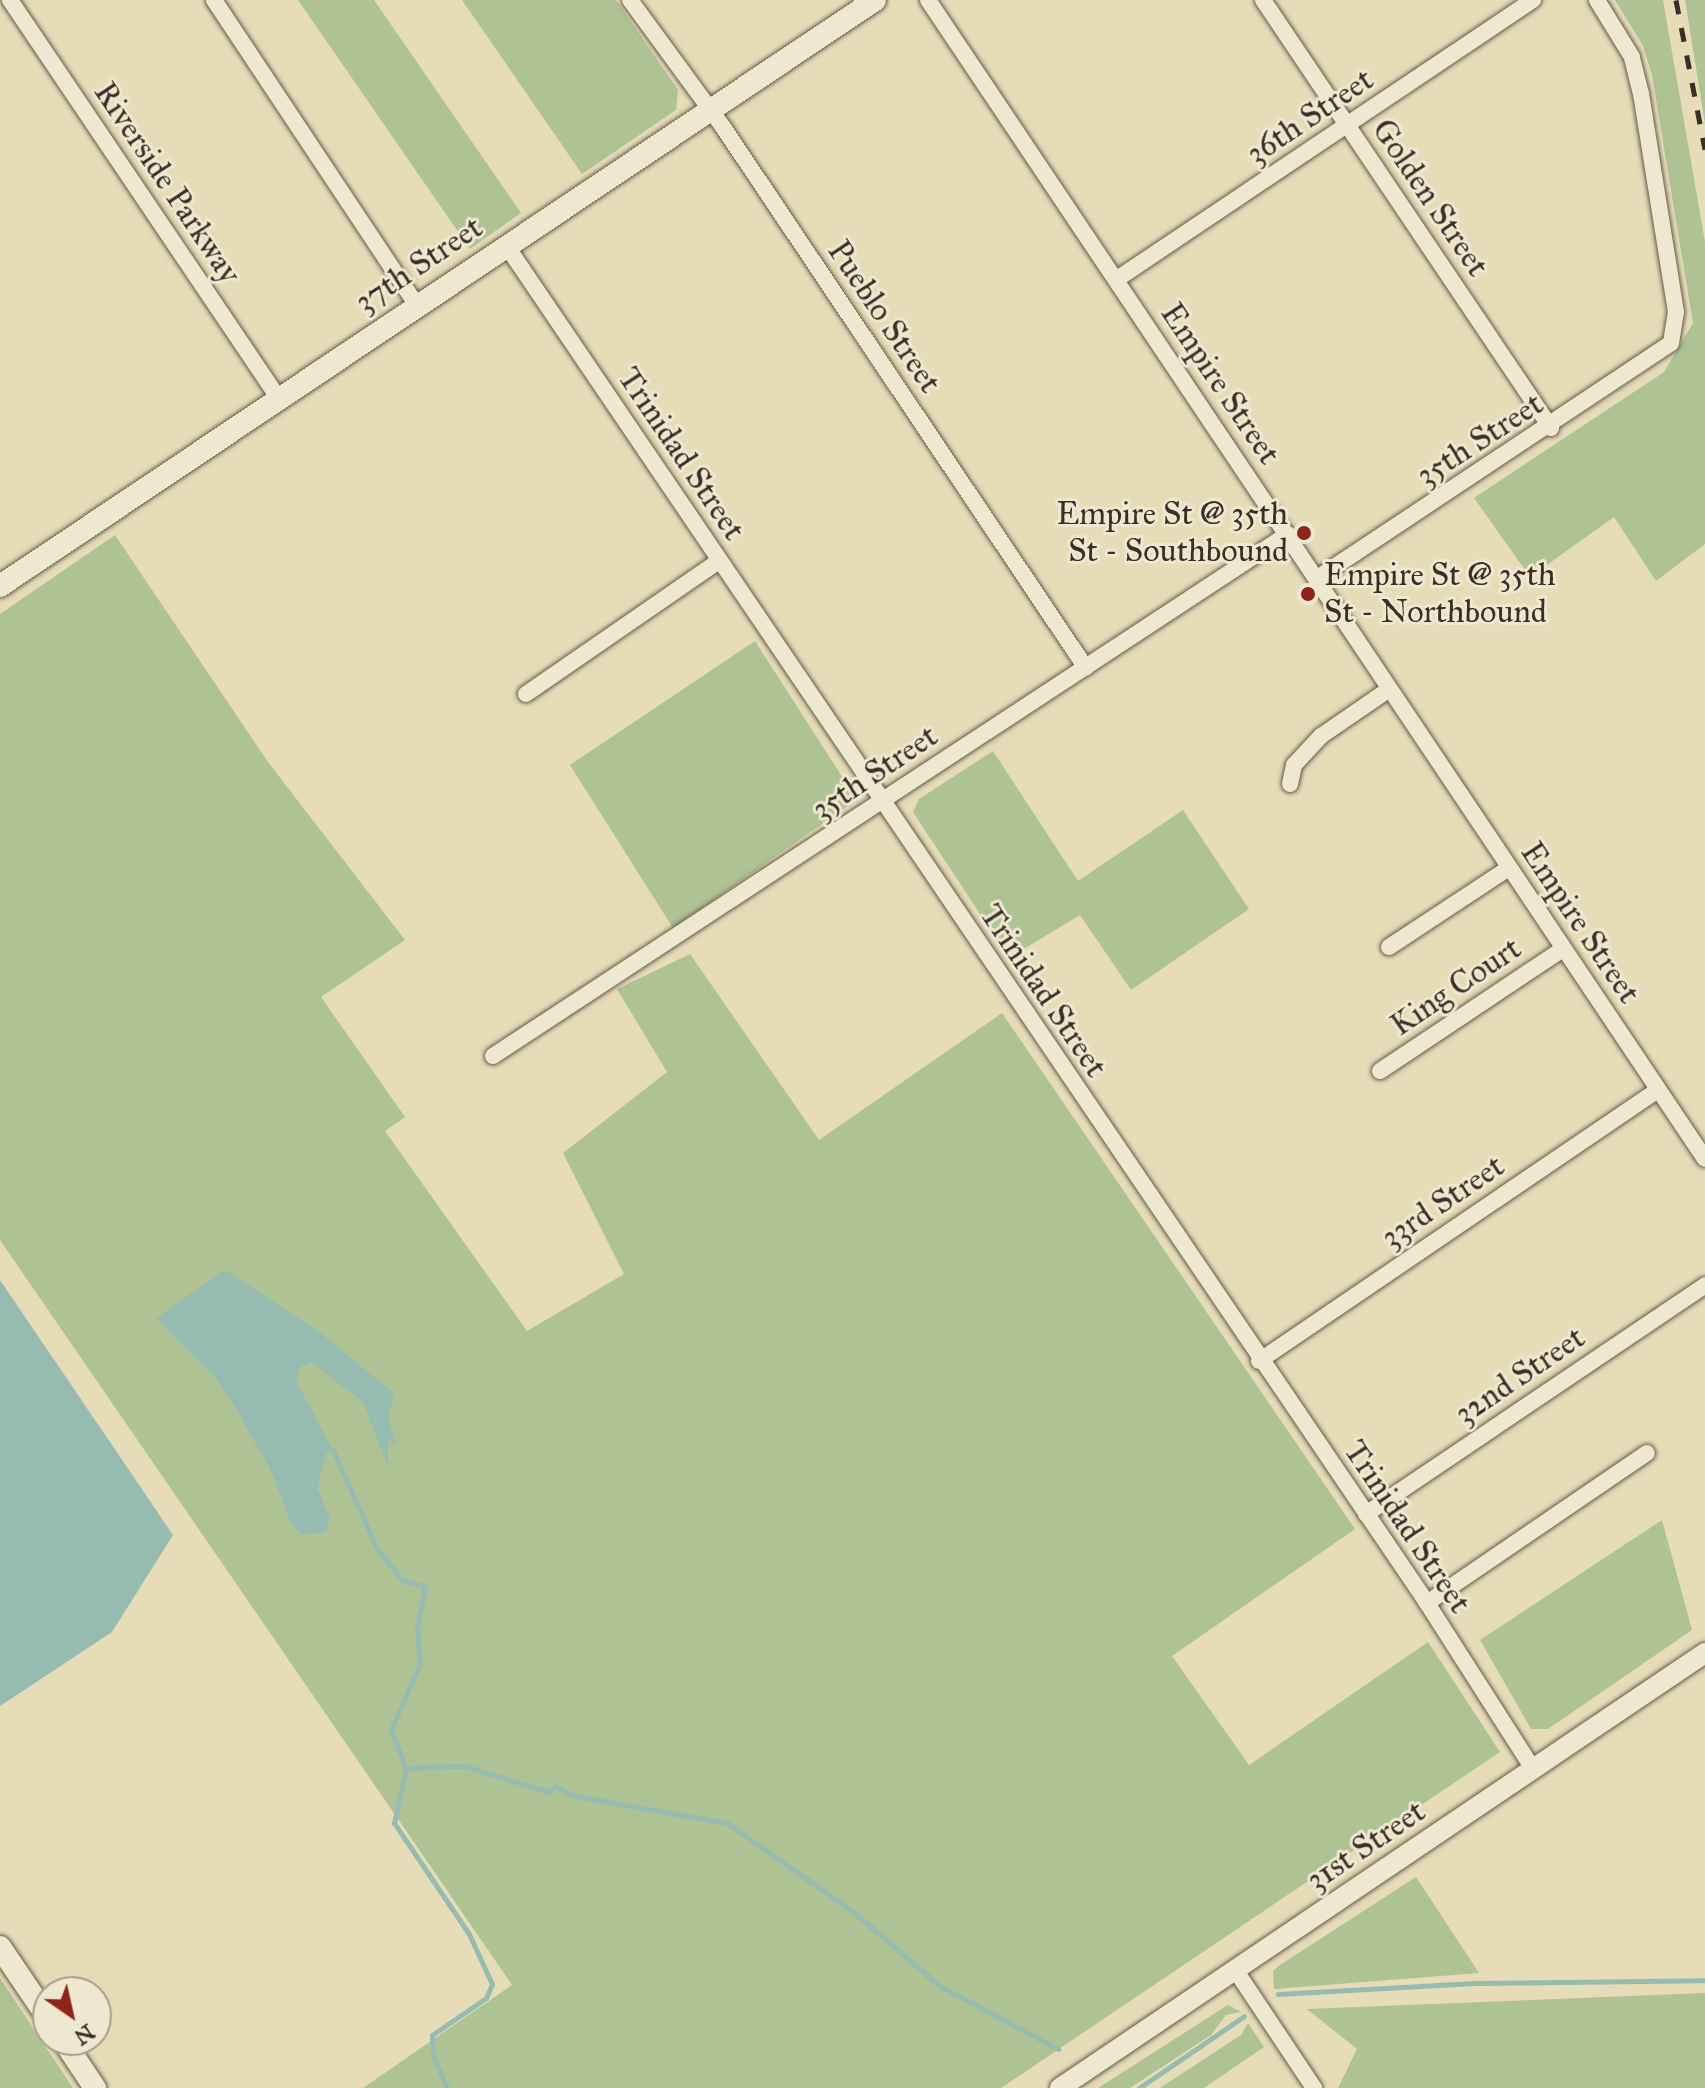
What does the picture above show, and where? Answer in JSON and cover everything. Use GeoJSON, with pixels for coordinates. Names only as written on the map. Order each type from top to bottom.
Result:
{"type":"FeatureCollection","features":[{"type":"Feature","properties":{"kind":"main road","name":"37th Street"},"geometry":{"type":"LineString","coordinates":[[0,586],[875,0]]}},
{"type":"Feature","properties":{"kind":"main road"},"geometry":{"type":"LineString","coordinates":[[0,1947],[32,1994]]}},
{"type":"Feature","properties":{"kind":"main road"},"geometry":{"type":"LineString","coordinates":[[74,2056],[95,2088]]}},
{"type":"Feature","properties":{"kind":"street","name":"Riverside Parkway"},"geometry":{"type":"LineString","coordinates":[[10,0],[278,398]]}},
{"type":"Feature","properties":{"kind":"street"},"geometry":{"type":"LineString","coordinates":[[214,0],[417,305]]}},
{"type":"Feature","properties":{"kind":"street","name":"Pueblo Street"},"geometry":{"type":"LineString","coordinates":[[630,0],[711,110],[1086,668]]}},
{"type":"Feature","properties":{"kind":"street","name":"Empire Street"},"geometry":{"type":"LineString","coordinates":[[928,0],[1705,1159]]}},
{"type":"Feature","properties":{"kind":"street","name":"Golden Street"},"geometry":{"type":"LineString","coordinates":[[1263,0],[1551,428]]}},
{"type":"Feature","properties":{"kind":"street","name":"36th Street"},"geometry":{"type":"LineString","coordinates":[[1117,279],[1533,0]]}},
{"type":"Feature","properties":{"kind":"street","name":"35th Street"},"geometry":{"type":"LineString","coordinates":[[1316,579],[1551,428],[1671,343],[1676,312],[1641,94],[1632,57],[1597,0]]}},
{"type":"Feature","properties":{"kind":"street","name":"Trinidad Street"},"geometry":{"type":"LineString","coordinates":[[506,245],[1259,1361],[1427,1603],[1533,1769]]}},
{"type":"Feature","properties":{"kind":"street","name":"35th Street"},"geometry":{"type":"LineString","coordinates":[[493,1056],[882,804],[1288,534]]}},
{"type":"Feature","properties":{"kind":"street"},"geometry":{"type":"LineString","coordinates":[[526,694],[719,561]]}},
{"type":"Feature","properties":{"kind":"street"},"geometry":{"type":"LineString","coordinates":[[1290,784],[1294,765],[1321,736],[1388,690]]}},
{"type":"Feature","properties":{"kind":"street"},"geometry":{"type":"LineString","coordinates":[[1389,947],[1509,868]]}},
{"type":"Feature","properties":{"kind":"street","name":"King Court"},"geometry":{"type":"LineString","coordinates":[[1380,1071],[1563,949]]}},
{"type":"Feature","properties":{"kind":"street","name":"33rd Street"},"geometry":{"type":"LineString","coordinates":[[1259,1361],[1658,1090]]}},
{"type":"Feature","properties":{"kind":"street","name":"32nd Street"},"geometry":{"type":"LineString","coordinates":[[1366,1514],[1705,1285]]}},
{"type":"Feature","properties":{"kind":"street"},"geometry":{"type":"LineString","coordinates":[[1427,1603],[1647,1453]]}},
{"type":"Feature","properties":{"kind":"street","name":"31st Street"},"geometry":{"type":"LineString","coordinates":[[1060,2088],[1705,1653]]}},
{"type":"Feature","properties":{"kind":"street"},"geometry":{"type":"LineString","coordinates":[[1236,1971],[1314,2088]]}},
{"type":"Feature","properties":{"kind":"green space"},"geometry":{"type":"Polygon","coordinates":[[[298,0],[374,0],[521,213],[470,249],[298,0]]]}},
{"type":"Feature","properties":{"kind":"green space"},"geometry":{"type":"Polygon","coordinates":[[[462,0],[616,0],[678,90],[676,110],[582,174],[462,0]]]}},
{"type":"Feature","properties":{"kind":"green space"},"geometry":{"type":"Polygon","coordinates":[[[1615,0],[1663,0],[1705,242],[1705,544],[1656,581],[1614,517],[1530,577],[1474,498],[1664,372],[1693,323],[1652,75],[1643,46],[1615,0]]]}},
{"type":"Feature","properties":{"kind":"green space"},"geometry":{"type":"Polygon","coordinates":[[[1685,0],[1705,0],[1705,124],[1702,105],[1685,0]]]}},
{"type":"Feature","properties":{"kind":"green space"},"geometry":{"type":"Polygon","coordinates":[[[115,535],[268,762],[405,940],[321,997],[405,1117],[385,1131],[527,1331],[624,1274],[563,1153],[667,1072],[617,989],[690,954],[819,1140],[1002,1013],[1355,1529],[1172,1656],[1249,1765],[1428,1642],[1500,1752],[1001,2088],[363,2088],[512,1985],[0,1240],[0,614],[115,535]]]}},
{"type":"Feature","properties":{"kind":"green space"},"geometry":{"type":"Polygon","coordinates":[[[755,641],[850,789],[852,803],[673,928],[570,765],[755,641]]]}},
{"type":"Feature","properties":{"kind":"green space"},"geometry":{"type":"Polygon","coordinates":[[[993,751],[1078,881],[1183,810],[1249,909],[1131,990],[1080,915],[1009,958],[913,812],[919,799],[993,751]]]}},
{"type":"Feature","properties":{"kind":"green space"},"geometry":{"type":"Polygon","coordinates":[[[1662,1520],[1692,1630],[1548,1729],[1531,1729],[1480,1640],[1662,1520]]]}},
{"type":"Feature","properties":{"kind":"green space"},"geometry":{"type":"Polygon","coordinates":[[[1416,1877],[1479,1973],[1274,1989],[1273,1971],[1280,1965],[1416,1877]]]}},
{"type":"Feature","properties":{"kind":"green space"},"geometry":{"type":"Polygon","coordinates":[[[0,1978],[32,2026],[32,2056],[52,2056],[73,2088],[0,2088],[0,1978]]]}},
{"type":"Feature","properties":{"kind":"green space"},"geometry":{"type":"Polygon","coordinates":[[[1705,1993],[1705,2088],[1338,2088],[1357,2049],[1307,2009],[1705,1993]]]}},
{"type":"Feature","properties":{"kind":"green space"},"geometry":{"type":"Polygon","coordinates":[[[1228,2005],[1241,2012],[1226,2015],[1211,2035],[1130,2088],[1098,2088],[1228,2005]]]}},
{"type":"Feature","properties":{"kind":"green space"},"geometry":{"type":"Polygon","coordinates":[[[1248,2023],[1264,2047],[1204,2088],[1160,2088],[1241,2035],[1248,2023]]]}},
{"type":"Feature","properties":{"kind":"water"},"geometry":{"type":"Polygon","coordinates":[[[225,1270],[318,1331],[394,1393],[388,1419],[397,1446],[388,1439],[388,1467],[363,1402],[311,1362],[300,1367],[296,1381],[333,1450],[326,1454],[317,1488],[330,1518],[326,1532],[301,1535],[290,1521],[273,1475],[214,1376],[156,1318],[225,1270]]]}},
{"type":"Feature","properties":{"kind":"water"},"geometry":{"type":"Polygon","coordinates":[[[0,1280],[173,1535],[112,1632],[0,1706],[0,1280]]]}},
{"type":"Feature","properties":{"kind":"waterway"},"geometry":{"type":"LineString","coordinates":[[333,1450],[377,1549],[402,1580],[425,1586],[417,1628],[420,1663],[391,1730],[406,1769]]}},
{"type":"Feature","properties":{"kind":"waterway"},"geometry":{"type":"LineString","coordinates":[[447,2088],[433,2055],[432,2035],[486,1998],[492,1984],[469,1934],[394,1823],[406,1769],[422,1767],[464,1766],[549,1792],[555,1786],[575,1796],[727,1823],[855,1913],[940,1986],[1058,2049]]}},
{"type":"Feature","properties":{"kind":"waterway"},"geometry":{"type":"LineString","coordinates":[[1278,1994],[1475,1983],[1705,1980]]}},
{"type":"Feature","properties":{"kind":"waterway"},"geometry":{"type":"LineString","coordinates":[[1139,2088],[1244,2016]]}},
{"type":"Feature","properties":{"kind":"railway"},"geometry":{"type":"LineString","coordinates":[[1676,0],[1705,149]]}},
{"type":"Feature","properties":{"kind":"place","name":"Empire St @ 35th St - Southbound"},"geometry":{"type":"Point","coordinates":[1304,533]}},
{"type":"Feature","properties":{"kind":"place","name":"Empire St @ 35th St - Northbound"},"geometry":{"type":"Point","coordinates":[1308,594]}}]}
